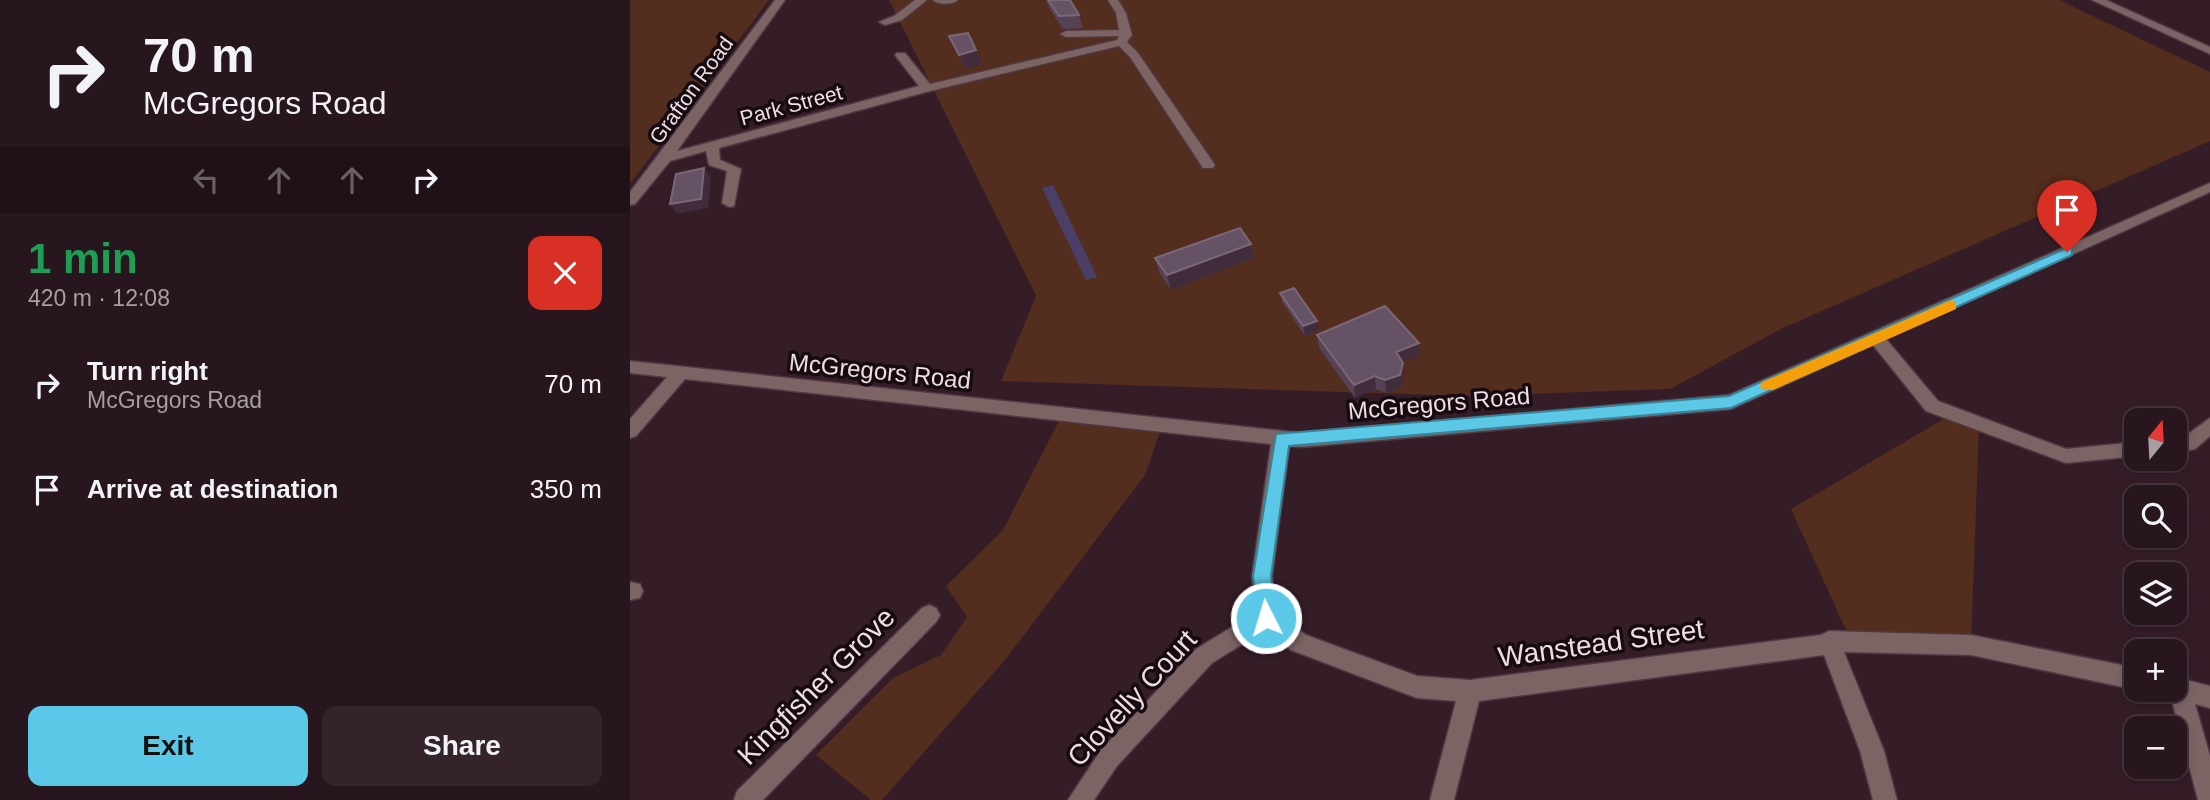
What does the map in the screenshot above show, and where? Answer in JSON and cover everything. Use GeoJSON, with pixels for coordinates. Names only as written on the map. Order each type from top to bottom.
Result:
{"type":"FeatureCollection","features":[{"type":"Feature","properties":{"kind":"street","name":"Grafton Road"},"geometry":{"type":"LineString","coordinates":[[630,201],[665,158],[780,0]]}},
{"type":"Feature","properties":{"kind":"street"},"geometry":{"type":"LineString","coordinates":[[885,22],[898,18],[922,0]]}},
{"type":"Feature","properties":{"kind":"street"},"geometry":{"type":"LineString","coordinates":[[938,0],[953,0]]}},
{"type":"Feature","properties":{"kind":"street"},"geometry":{"type":"LineString","coordinates":[[1113,0],[1121,13],[1123,37],[1209,165]]}},
{"type":"Feature","properties":{"kind":"street"},"geometry":{"type":"LineString","coordinates":[[2097,0],[2210,51]]}},
{"type":"Feature","properties":{"kind":"street"},"geometry":{"type":"LineString","coordinates":[[1066,34],[1123,37]]}},
{"type":"Feature","properties":{"kind":"street","name":"Park Street"},"geometry":{"type":"LineString","coordinates":[[665,158],[1123,37]]}},
{"type":"Feature","properties":{"kind":"street"},"geometry":{"type":"LineString","coordinates":[[901,55],[927,88]]}},
{"type":"Feature","properties":{"kind":"street"},"geometry":{"type":"LineString","coordinates":[[712,146],[714,162],[734,169],[729,203]]}},
{"type":"Feature","properties":{"kind":"street","name":"McGregors Road"},"geometry":{"type":"LineString","coordinates":[[630,367],[1301,440],[1731,402],[1877,339],[2210,187]]}},
{"type":"Feature","properties":{"kind":"street"},"geometry":{"type":"LineString","coordinates":[[1877,339],[1933,406],[2066,456],[2124,450]]}},
{"type":"Feature","properties":{"kind":"street"},"geometry":{"type":"LineString","coordinates":[[630,431],[680,374]]}},
{"type":"Feature","properties":{"kind":"street"},"geometry":{"type":"LineString","coordinates":[[2188,444],[2210,425]]}},
{"type":"Feature","properties":{"kind":"street"},"geometry":{"type":"LineString","coordinates":[[1266,618],[1262,576],[1282,438]]}},
{"type":"Feature","properties":{"kind":"street","name":"Kingfisher Grove"},"geometry":{"type":"LineString","coordinates":[[746,800],[929,615]]}},
{"type":"Feature","properties":{"kind":"street","name":"Wanstead Street"},"geometry":{"type":"LineString","coordinates":[[1266,618],[1299,643],[1417,687],[1470,691],[1829,641],[1971,645],[2124,676]]}},
{"type":"Feature","properties":{"kind":"street","name":"Clovelly Court"},"geometry":{"type":"LineString","coordinates":[[1080,800],[1109,758],[1205,656],[1266,618]]}},
{"type":"Feature","properties":{"kind":"street"},"geometry":{"type":"LineString","coordinates":[[1829,641],[1872,751],[1885,800]]}},
{"type":"Feature","properties":{"kind":"street"},"geometry":{"type":"LineString","coordinates":[[1442,800],[1470,691]]}},
{"type":"Feature","properties":{"kind":"street"},"geometry":{"type":"LineString","coordinates":[[2187,691],[2210,697]]}},
{"type":"Feature","properties":{"kind":"street"},"geometry":{"type":"LineString","coordinates":[[2182,702],[2210,800]]}},
{"type":"Feature","properties":{"kind":"shaded area"},"geometry":{"type":"Polygon","coordinates":[[[630,0],[769,0],[630,184],[630,0]]]}},
{"type":"Feature","properties":{"kind":"shaded area"},"geometry":{"type":"Polygon","coordinates":[[[889,0],[2059,0],[2210,72],[2210,141],[1783,328],[1670,389],[1468,396],[1001,381],[1036,296],[889,0]]]}},
{"type":"Feature","properties":{"kind":"shaded area"},"geometry":{"type":"Polygon","coordinates":[[[1053,185],[1097,277],[1086,280],[1042,188],[1053,185]]]}},
{"type":"Feature","properties":{"kind":"shaded area"},"geometry":{"type":"Polygon","coordinates":[[[1952,414],[1979,424],[1971,645],[1851,641],[1791,509],[1952,414]]]}},
{"type":"Feature","properties":{"kind":"shaded area"},"geometry":{"type":"Polygon","coordinates":[[[1062,415],[1162,426],[1145,475],[1005,660],[882,800],[871,800],[816,755],[893,678],[941,655],[967,617],[946,586],[1003,530],[1062,415]]]}},
{"type":"Feature","properties":{"kind":"building"},"geometry":{"type":"Polygon","coordinates":[[[1048,0],[1070,0],[1079,15],[1059,16],[1048,0]]]}},
{"type":"Feature","properties":{"kind":"building"},"geometry":{"type":"Polygon","coordinates":[[[968,33],[976,50],[959,55],[949,36],[968,33]]]}},
{"type":"Feature","properties":{"kind":"building"},"geometry":{"type":"Polygon","coordinates":[[[704,168],[701,199],[670,204],[676,174],[704,168]]]}},
{"type":"Feature","properties":{"kind":"building"},"geometry":{"type":"Polygon","coordinates":[[[1240,228],[1251,244],[1167,275],[1155,258],[1240,228]]]}},
{"type":"Feature","properties":{"kind":"building"},"geometry":{"type":"Polygon","coordinates":[[[1294,288],[1317,321],[1303,326],[1280,293],[1294,288]]]}},
{"type":"Feature","properties":{"kind":"building"},"geometry":{"type":"Polygon","coordinates":[[[1385,306],[1419,343],[1396,352],[1403,363],[1400,375],[1385,380],[1375,376],[1354,385],[1317,335],[1385,306]]]}},
{"type":"Feature","properties":{"kind":"slow traffic"},"geometry":{"type":"LineString","coordinates":[[1768,386],[1951,305]]}},
{"type":"Feature","properties":{"kind":"route"},"geometry":{"type":"LineString","coordinates":[[1266,618],[1262,576],[1282,438],[1301,440],[1731,402],[2067,252]]}}]}
